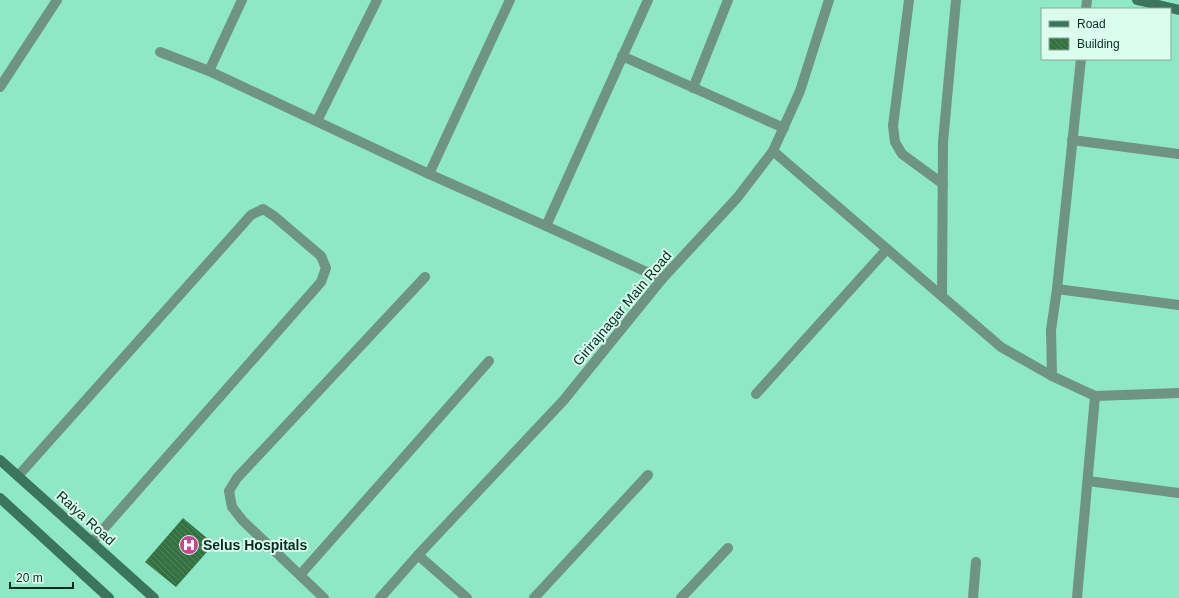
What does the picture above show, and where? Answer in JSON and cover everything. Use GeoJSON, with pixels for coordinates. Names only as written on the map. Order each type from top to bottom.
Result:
{"type":"FeatureCollection","features":[{"type":"Feature","properties":{"kind":"street"},"geometry":{"type":"LineString","coordinates":[[0,87],[57,0]]}},
{"type":"Feature","properties":{"kind":"street"},"geometry":{"type":"LineString","coordinates":[[209,71],[242,0]]}},
{"type":"Feature","properties":{"kind":"street"},"geometry":{"type":"LineString","coordinates":[[317,121],[377,0]]}},
{"type":"Feature","properties":{"kind":"street"},"geometry":{"type":"LineString","coordinates":[[429,174],[510,0]]}},
{"type":"Feature","properties":{"kind":"street"},"geometry":{"type":"LineString","coordinates":[[546,226],[648,0]]}},
{"type":"Feature","properties":{"kind":"street"},"geometry":{"type":"LineString","coordinates":[[692,88],[728,0]]}},
{"type":"Feature","properties":{"kind":"street","name":"Girirajnagar Main Road"},"geometry":{"type":"LineString","coordinates":[[380,598],[418,555],[563,401],[662,279],[737,198],[773,151],[800,91],[829,0]]}},
{"type":"Feature","properties":{"kind":"street"},"geometry":{"type":"LineString","coordinates":[[909,0],[893,126],[895,142],[902,154],[943,184]]}},
{"type":"Feature","properties":{"kind":"street"},"geometry":{"type":"LineString","coordinates":[[942,296],[943,142],[956,0]]}},
{"type":"Feature","properties":{"kind":"street"},"geometry":{"type":"LineString","coordinates":[[1137,0],[1171,8]]}},
{"type":"Feature","properties":{"kind":"street"},"geometry":{"type":"LineString","coordinates":[[160,52],[209,71],[429,174],[662,279]]}},
{"type":"Feature","properties":{"kind":"street"},"geometry":{"type":"LineString","coordinates":[[622,56],[784,128]]}},
{"type":"Feature","properties":{"kind":"street"},"geometry":{"type":"LineString","coordinates":[[1052,376],[1051,330],[1057,289],[1081,60]]}},
{"type":"Feature","properties":{"kind":"street"},"geometry":{"type":"LineString","coordinates":[[1072,140],[1179,154]]}},
{"type":"Feature","properties":{"kind":"street"},"geometry":{"type":"LineString","coordinates":[[773,151],[1001,347],[1052,376],[1095,396],[1179,394]]}},
{"type":"Feature","properties":{"kind":"street"},"geometry":{"type":"LineString","coordinates":[[18,476],[251,215],[263,210],[274,216],[321,256],[326,268],[321,282],[92,542]]}},
{"type":"Feature","properties":{"kind":"street"},"geometry":{"type":"LineString","coordinates":[[756,394],[887,249]]}},
{"type":"Feature","properties":{"kind":"street"},"geometry":{"type":"LineString","coordinates":[[324,598],[243,521],[232,507],[229,491],[242,472],[425,277]]}},
{"type":"Feature","properties":{"kind":"street"},"geometry":{"type":"LineString","coordinates":[[1057,289],[1179,304]]}},
{"type":"Feature","properties":{"kind":"street"},"geometry":{"type":"LineString","coordinates":[[300,575],[489,361]]}},
{"type":"Feature","properties":{"kind":"street"},"geometry":{"type":"LineString","coordinates":[[1077,598],[1095,396]]}},
{"type":"Feature","properties":{"kind":"street","name":"Raiya Road"},"geometry":{"type":"LineString","coordinates":[[0,460],[154,598]]}},
{"type":"Feature","properties":{"kind":"street"},"geometry":{"type":"LineString","coordinates":[[534,598],[648,475]]}},
{"type":"Feature","properties":{"kind":"street"},"geometry":{"type":"LineString","coordinates":[[1088,481],[1179,493]]}},
{"type":"Feature","properties":{"kind":"street"},"geometry":{"type":"LineString","coordinates":[[0,498],[110,598]]}},
{"type":"Feature","properties":{"kind":"street"},"geometry":{"type":"LineString","coordinates":[[681,598],[728,548]]}},
{"type":"Feature","properties":{"kind":"street"},"geometry":{"type":"LineString","coordinates":[[418,555],[467,598]]}},
{"type":"Feature","properties":{"kind":"street"},"geometry":{"type":"LineString","coordinates":[[973,598],[976,562]]}},
{"type":"Feature","properties":{"kind":"building"},"geometry":{"type":"Polygon","coordinates":[[[183,518],[214,544],[176,587],[145,562],[183,518]]]}},
{"type":"Feature","properties":{"kind":"place","name":"Selus Hospitals"},"geometry":{"type":"Point","coordinates":[189,545]}}]}
